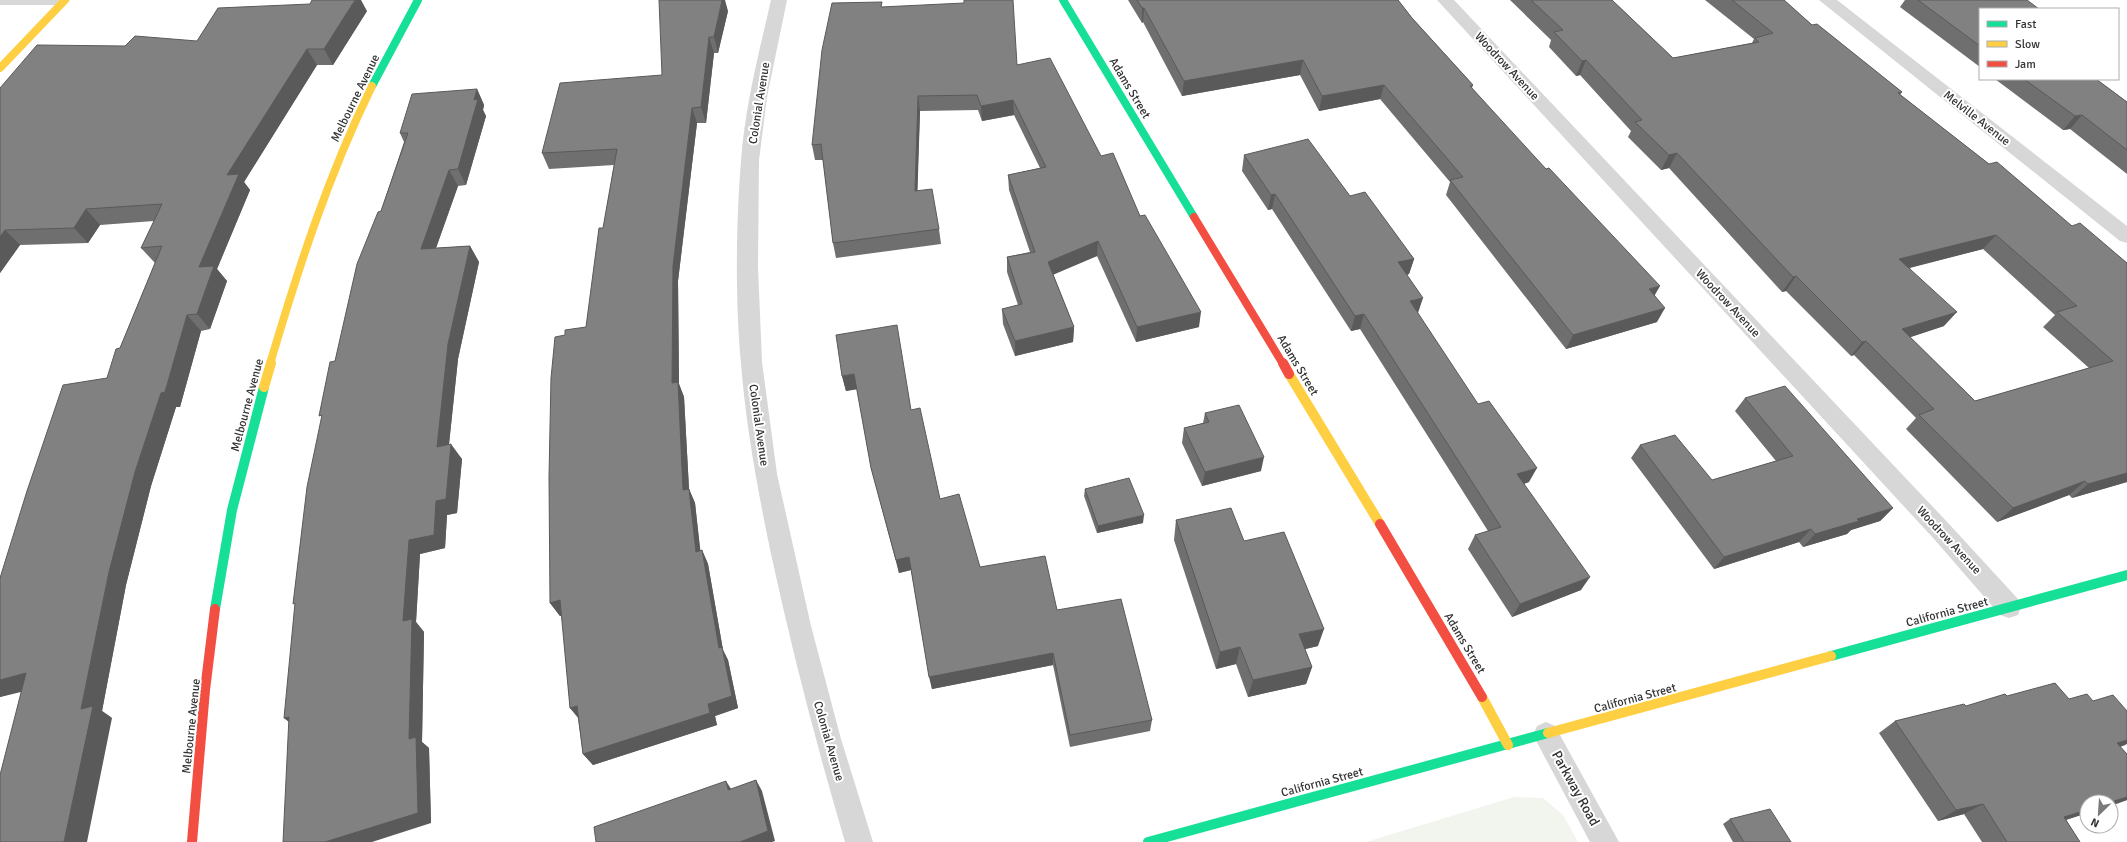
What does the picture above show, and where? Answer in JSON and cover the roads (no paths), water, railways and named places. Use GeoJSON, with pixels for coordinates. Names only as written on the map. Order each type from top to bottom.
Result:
{"type":"FeatureCollection","features":[{"type":"Feature","properties":{"kind":"street","name":"Melbourne Avenue"},"geometry":{"type":"LineString","coordinates":[[192,842],[217,596],[226,539],[246,454],[290,298],[333,175],[363,105],[418,0]]}},
{"type":"Feature","properties":{"kind":"street","name":"Colonial Avenue"},"geometry":{"type":"LineString","coordinates":[[779,0],[758,97],[750,160],[748,267],[751,362],[766,474],[799,626],[828,739],[859,842]]}},
{"type":"Feature","properties":{"kind":"street","name":"Adams Street"},"geometry":{"type":"LineString","coordinates":[[1064,0],[1468,670],[1508,745]]}},
{"type":"Feature","properties":{"kind":"street","name":"Woodrow Avenue"},"geometry":{"type":"LineString","coordinates":[[1445,0],[1942,532],[2009,607]]}},
{"type":"Feature","properties":{"kind":"street","name":"Melville Avenue"},"geometry":{"type":"LineString","coordinates":[[1827,0],[2127,236]]}},
{"type":"Feature","properties":{"kind":"street"},"geometry":{"type":"LineString","coordinates":[[0,68],[64,1]]}},
{"type":"Feature","properties":{"kind":"street","name":"California Street"},"geometry":{"type":"LineString","coordinates":[[1148,842],[1546,735],[2127,575]]}},
{"type":"Feature","properties":{"kind":"street","name":"Parkway Road"},"geometry":{"type":"LineString","coordinates":[[1546,735],[1605,842]]}},
{"type":"Feature","properties":{"kind":"lane"},"geometry":{"type":"LineString","coordinates":[[0,1],[64,1]]}}]}
